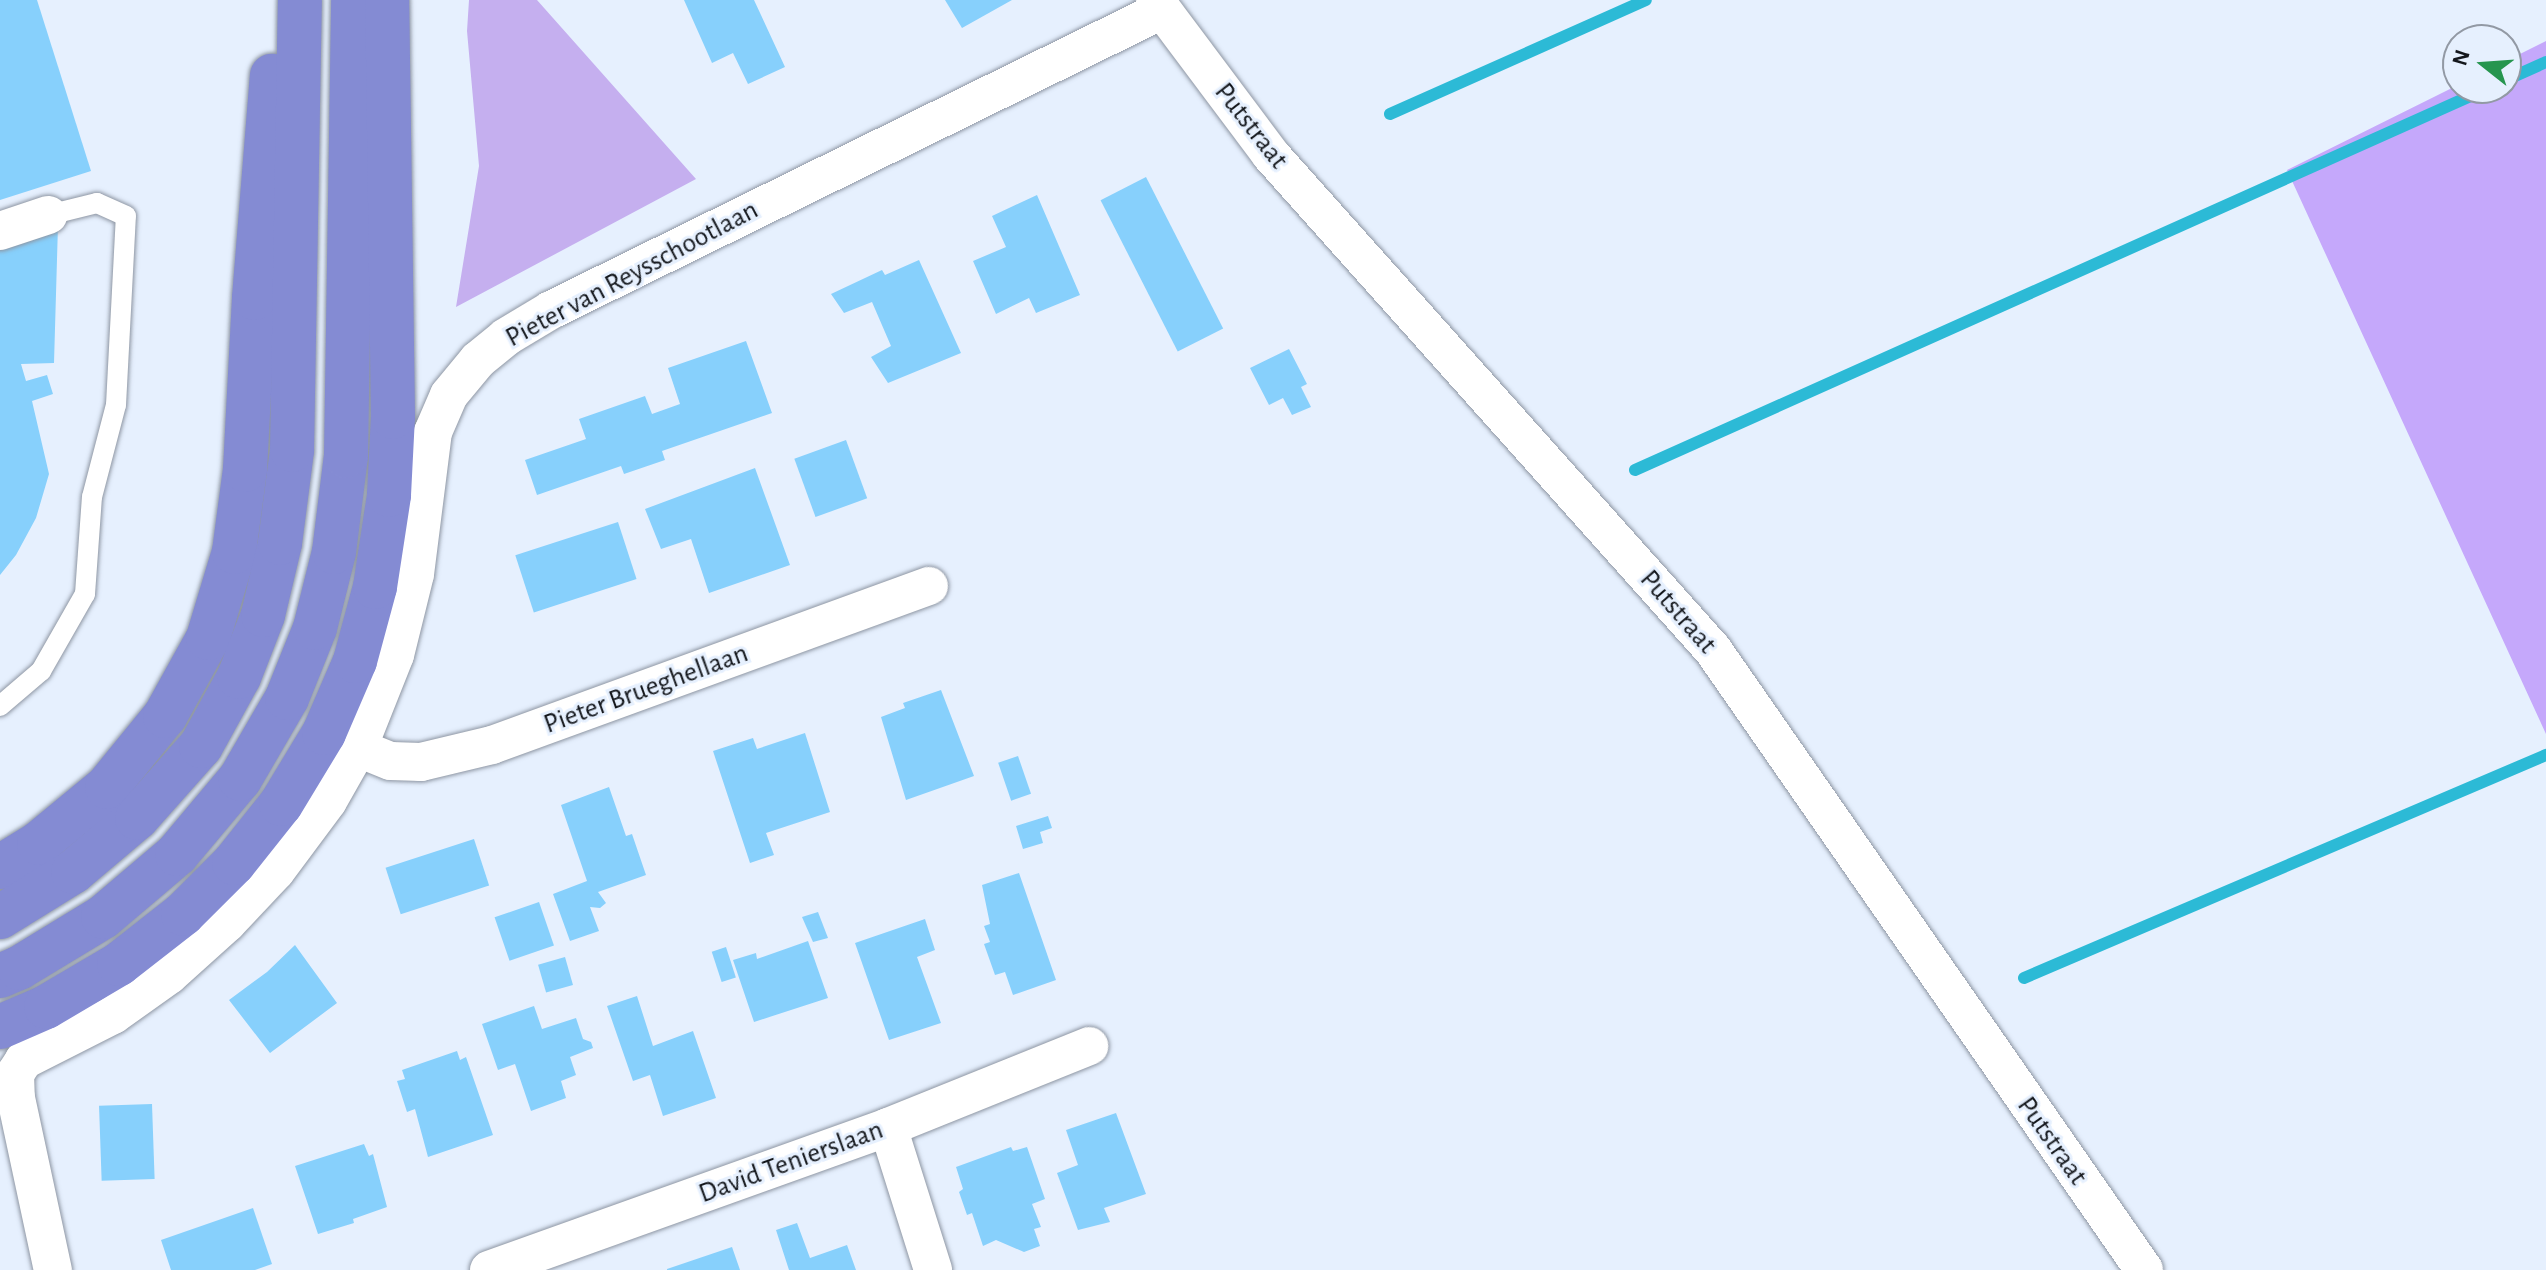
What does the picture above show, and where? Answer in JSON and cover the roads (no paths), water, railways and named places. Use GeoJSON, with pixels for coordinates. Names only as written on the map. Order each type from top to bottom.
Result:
{"type":"FeatureCollection","features":[{"type":"Feature","properties":{"kind":"highway"},"geometry":{"type":"LineString","coordinates":[[0,867],[39,843],[107,787],[165,716],[208,638],[234,552],[245,470],[254,298],[277,15],[286,0]]}},
{"type":"Feature","properties":{"kind":"highway"},"geometry":{"type":"LineString","coordinates":[[0,917],[73,872],[137,818],[201,746],[239,677],[263,615],[280,543],[292,450],[300,0]]}},
{"type":"Feature","properties":{"kind":"highway"},"geometry":{"type":"LineString","coordinates":[[0,976],[19,968],[103,917],[177,854],[240,779],[287,698],[315,628],[334,552],[346,456],[353,0]]}},
{"type":"Feature","properties":{"kind":"highway"},"geometry":{"type":"LineString","coordinates":[[0,1027],[46,1007],[119,964],[183,914],[234,863],[281,804],[324,733],[355,661],[375,587],[389,495],[393,417],[387,0]]}},
{"type":"Feature","properties":{"kind":"street","name":"Pieter van Reysschootlaan"},"geometry":{"type":"LineString","coordinates":[[8,1074],[24,1060],[113,1015],[157,983],[227,923],[293,848],[328,801],[358,748],[395,655],[415,574],[433,432],[449,395],[478,360],[506,337],[551,310],[1159,5]]}},
{"type":"Feature","properties":{"kind":"street","name":"Putstraat"},"geometry":{"type":"LineString","coordinates":[[1159,5],[1270,154],[1713,650],[2144,1270]]}},
{"type":"Feature","properties":{"kind":"street"},"geometry":{"type":"LineString","coordinates":[[0,231],[48,215]]}},
{"type":"Feature","properties":{"kind":"street","name":"Pieter Brueghellaan"},"geometry":{"type":"LineString","coordinates":[[358,748],[391,761],[421,762],[492,745],[929,586]]}},
{"type":"Feature","properties":{"kind":"street","name":"David Tenierslaan"},"geometry":{"type":"LineString","coordinates":[[489,1270],[888,1127],[1089,1046]]}},
{"type":"Feature","properties":{"kind":"street"},"geometry":{"type":"LineString","coordinates":[[8,1074],[16,1098],[53,1270]]}},
{"type":"Feature","properties":{"kind":"street"},"geometry":{"type":"LineString","coordinates":[[888,1127],[933,1270]]}},
{"type":"Feature","properties":{"kind":"lane"},"geometry":{"type":"LineString","coordinates":[[0,706],[41,671],[85,594],[92,497],[116,405],[126,216],[97,203],[48,215]]}},
{"type":"Feature","properties":{"kind":"waterway"},"geometry":{"type":"LineString","coordinates":[[1390,114],[1646,0]]}},
{"type":"Feature","properties":{"kind":"waterway"},"geometry":{"type":"LineString","coordinates":[[2522,73],[2546,62]]}},
{"type":"Feature","properties":{"kind":"waterway"},"geometry":{"type":"LineString","coordinates":[[1635,470],[2452,104]]}},
{"type":"Feature","properties":{"kind":"waterway"},"geometry":{"type":"LineString","coordinates":[[2024,978],[2546,755]]}}]}
